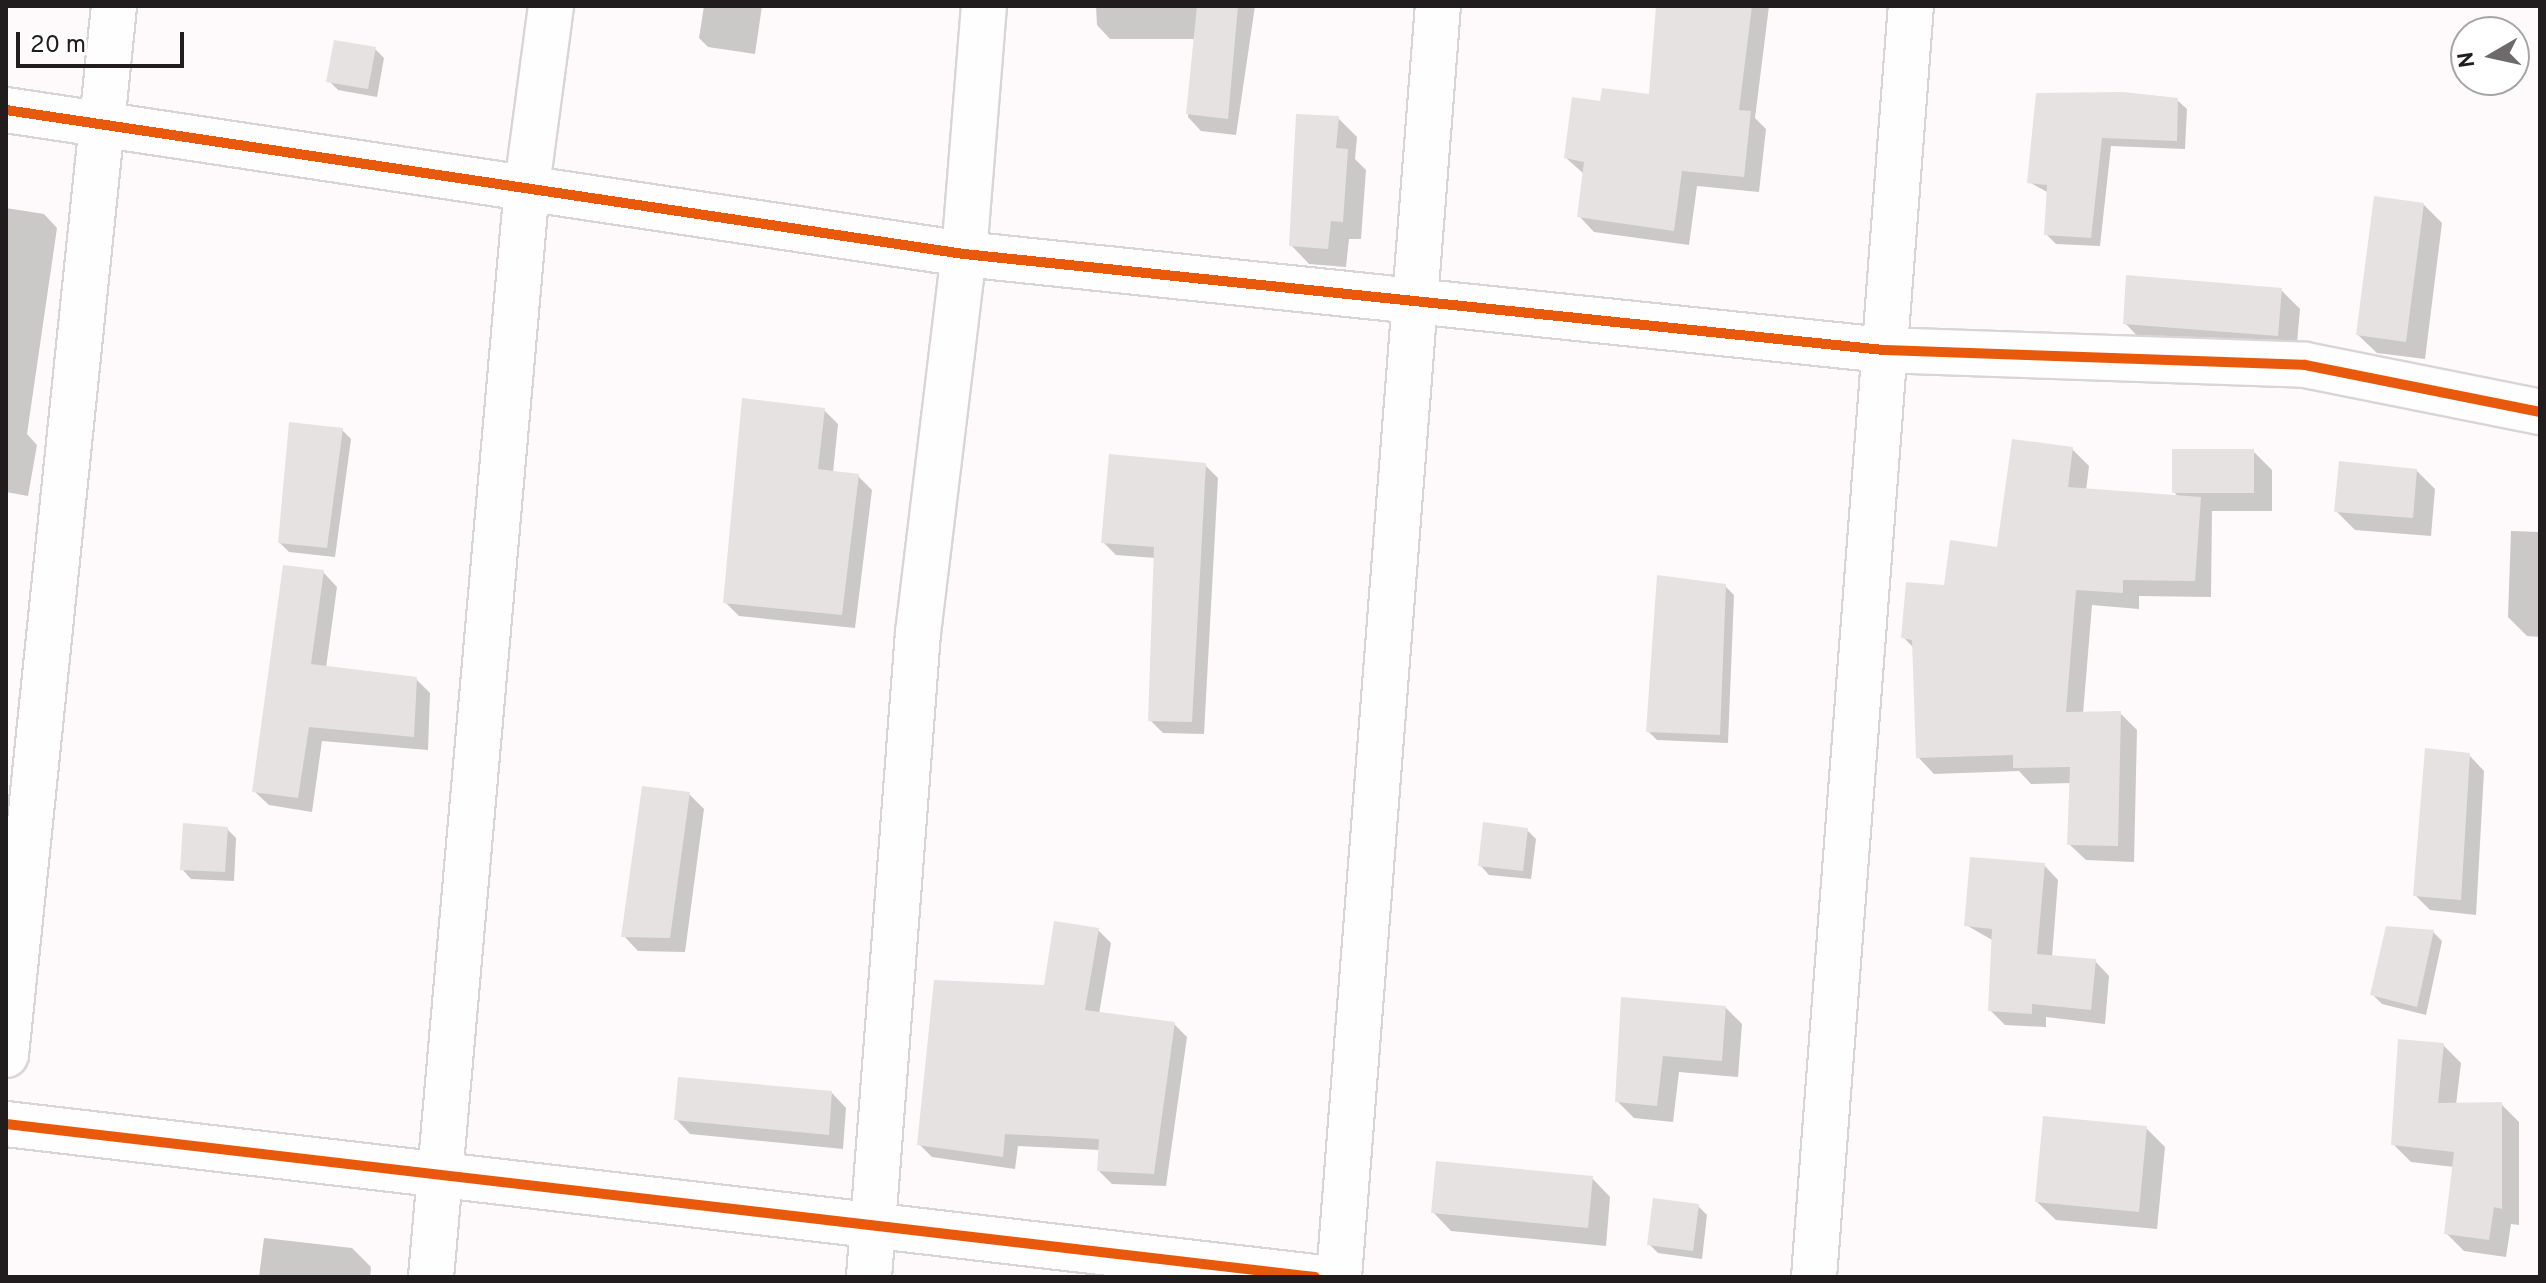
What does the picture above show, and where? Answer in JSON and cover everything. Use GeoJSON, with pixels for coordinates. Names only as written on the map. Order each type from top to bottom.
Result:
{"type":"FeatureCollection","features":[{"type":"Feature","properties":{"kind":"street"},"geometry":{"type":"LineString","coordinates":[[6,1055],[114,6]]}},
{"type":"Feature","properties":{"kind":"street"},"geometry":{"type":"LineString","coordinates":[[431,1277],[443,1176],[527,186],[551,6]]}},
{"type":"Feature","properties":{"kind":"street"},"geometry":{"type":"LineString","coordinates":[[869,1277],[918,633],[964,254],[984,6]]}},
{"type":"Feature","properties":{"kind":"street"},"geometry":{"type":"LineString","coordinates":[[1339,1277],[1438,6]]}},
{"type":"Feature","properties":{"kind":"street"},"geometry":{"type":"LineString","coordinates":[[1814,1277],[1911,6]]}},
{"type":"Feature","properties":{"kind":"street"},"geometry":{"type":"LineString","coordinates":[[6,110],[101,120],[964,254],[1416,306],[1883,350],[2305,365],[2540,412]]}},
{"type":"Feature","properties":{"kind":"street"},"geometry":{"type":"LineString","coordinates":[[6,1124],[1315,1277]]}},
{"type":"Feature","properties":{"kind":"building"},"geometry":{"type":"Polygon","coordinates":[[[1197,6],[1238,6],[1228,119],[1186,114],[1197,6]]]}},
{"type":"Feature","properties":{"kind":"building"},"geometry":{"type":"Polygon","coordinates":[[[1656,6],[1752,6],[1739,110],[1751,111],[1744,177],[1682,171],[1674,231],[1577,217],[1584,162],[1564,158],[1572,97],[1600,101],[1602,88],[1649,94],[1656,6]]]}},
{"type":"Feature","properties":{"kind":"building"},"geometry":{"type":"Polygon","coordinates":[[[334,40],[376,47],[368,89],[326,82],[334,40]]]}},
{"type":"Feature","properties":{"kind":"building"},"geometry":{"type":"Polygon","coordinates":[[[2123,92],[2178,98],[2177,141],[2102,138],[2091,238],[2044,235],[2047,185],[2027,183],[2036,93],[2123,92]]]}},
{"type":"Feature","properties":{"kind":"building"},"geometry":{"type":"Polygon","coordinates":[[[1296,114],[1339,116],[1336,148],[1348,149],[1343,222],[1331,221],[1328,249],[1289,246],[1296,114]]]}},
{"type":"Feature","properties":{"kind":"building"},"geometry":{"type":"Polygon","coordinates":[[[2374,196],[2424,203],[2406,342],[2356,335],[2374,196]]]}},
{"type":"Feature","properties":{"kind":"building"},"geometry":{"type":"Polygon","coordinates":[[[2126,275],[2282,288],[2278,336],[2123,324],[2126,275]]]}},
{"type":"Feature","properties":{"kind":"building"},"geometry":{"type":"Polygon","coordinates":[[[742,398],[825,408],[818,469],[859,474],[842,615],[723,603],[742,398]]]}},
{"type":"Feature","properties":{"kind":"building"},"geometry":{"type":"Polygon","coordinates":[[[289,422],[343,428],[327,548],[278,543],[289,422]]]}},
{"type":"Feature","properties":{"kind":"building"},"geometry":{"type":"Polygon","coordinates":[[[2012,439],[2073,447],[2068,487],[2201,497],[2195,581],[2123,580],[2123,593],[2076,590],[2066,712],[2121,711],[2118,846],[2067,845],[2070,767],[2013,768],[2013,755],[1916,758],[1912,640],[1901,638],[1906,582],[1944,585],[1950,540],[1997,547],[2012,439]]]}},
{"type":"Feature","properties":{"kind":"building"},"geometry":{"type":"Polygon","coordinates":[[[2172,449],[2254,449],[2254,493],[2172,493],[2172,449]]]}},
{"type":"Feature","properties":{"kind":"building"},"geometry":{"type":"Polygon","coordinates":[[[1109,454],[1206,463],[1192,722],[1148,721],[1154,547],[1101,543],[1109,454]]]}},
{"type":"Feature","properties":{"kind":"building"},"geometry":{"type":"Polygon","coordinates":[[[2339,461],[2417,469],[2413,518],[2334,512],[2339,461]]]}},
{"type":"Feature","properties":{"kind":"building"},"geometry":{"type":"Polygon","coordinates":[[[283,565],[324,570],[311,664],[417,677],[414,737],[309,727],[298,798],[252,792],[283,565]]]}},
{"type":"Feature","properties":{"kind":"building"},"geometry":{"type":"Polygon","coordinates":[[[1657,575],[1726,584],[1720,735],[1646,732],[1657,575]]]}},
{"type":"Feature","properties":{"kind":"building"},"geometry":{"type":"Polygon","coordinates":[[[2425,748],[2470,753],[2461,900],[2413,896],[2425,748]]]}},
{"type":"Feature","properties":{"kind":"building"},"geometry":{"type":"Polygon","coordinates":[[[642,786],[690,792],[670,938],[621,937],[642,786]]]}},
{"type":"Feature","properties":{"kind":"building"},"geometry":{"type":"Polygon","coordinates":[[[1483,822],[1528,828],[1523,871],[1478,866],[1483,822]]]}},
{"type":"Feature","properties":{"kind":"building"},"geometry":{"type":"Polygon","coordinates":[[[183,823],[228,827],[225,872],[180,870],[183,823]]]}},
{"type":"Feature","properties":{"kind":"building"},"geometry":{"type":"Polygon","coordinates":[[[1970,857],[2045,863],[2037,954],[2096,959],[2091,1010],[2032,1004],[2032,1014],[1988,1011],[1992,929],[1964,926],[1970,857]]]}},
{"type":"Feature","properties":{"kind":"building"},"geometry":{"type":"Polygon","coordinates":[[[1054,921],[1099,928],[1085,1010],[1175,1022],[1154,1174],[1097,1171],[1099,1139],[1005,1134],[1003,1157],[917,1145],[934,980],[1044,985],[1054,921]]]}},
{"type":"Feature","properties":{"kind":"building"},"geometry":{"type":"Polygon","coordinates":[[[2386,926],[2434,930],[2417,1007],[2370,995],[2386,926]]]}},
{"type":"Feature","properties":{"kind":"building"},"geometry":{"type":"Polygon","coordinates":[[[1621,997],[1726,1006],[1722,1061],[1663,1056],[1657,1106],[1615,1102],[1621,997]]]}},
{"type":"Feature","properties":{"kind":"building"},"geometry":{"type":"Polygon","coordinates":[[[2398,1039],[2444,1043],[2438,1103],[2502,1102],[2502,1209],[2494,1207],[2489,1240],[2444,1234],[2454,1152],[2391,1145],[2398,1039]]]}},
{"type":"Feature","properties":{"kind":"building"},"geometry":{"type":"Polygon","coordinates":[[[678,1077],[832,1091],[829,1135],[674,1120],[678,1077]]]}},
{"type":"Feature","properties":{"kind":"building"},"geometry":{"type":"Polygon","coordinates":[[[2043,1116],[2147,1126],[2139,1212],[2035,1202],[2043,1116]]]}},
{"type":"Feature","properties":{"kind":"building"},"geometry":{"type":"Polygon","coordinates":[[[1436,1161],[1593,1176],[1588,1228],[1431,1213],[1436,1161]]]}},
{"type":"Feature","properties":{"kind":"building"},"geometry":{"type":"Polygon","coordinates":[[[1653,1198],[1699,1204],[1693,1251],[1647,1245],[1653,1198]]]}},
{"type":"Feature","properties":{"kind":"cycle path"},"geometry":{"type":"LineString","coordinates":[[6,110],[964,254],[1883,350],[2305,365],[2540,412]]}},
{"type":"Feature","properties":{"kind":"cycle path"},"geometry":{"type":"LineString","coordinates":[[6,1124],[1315,1277]]}}]}
